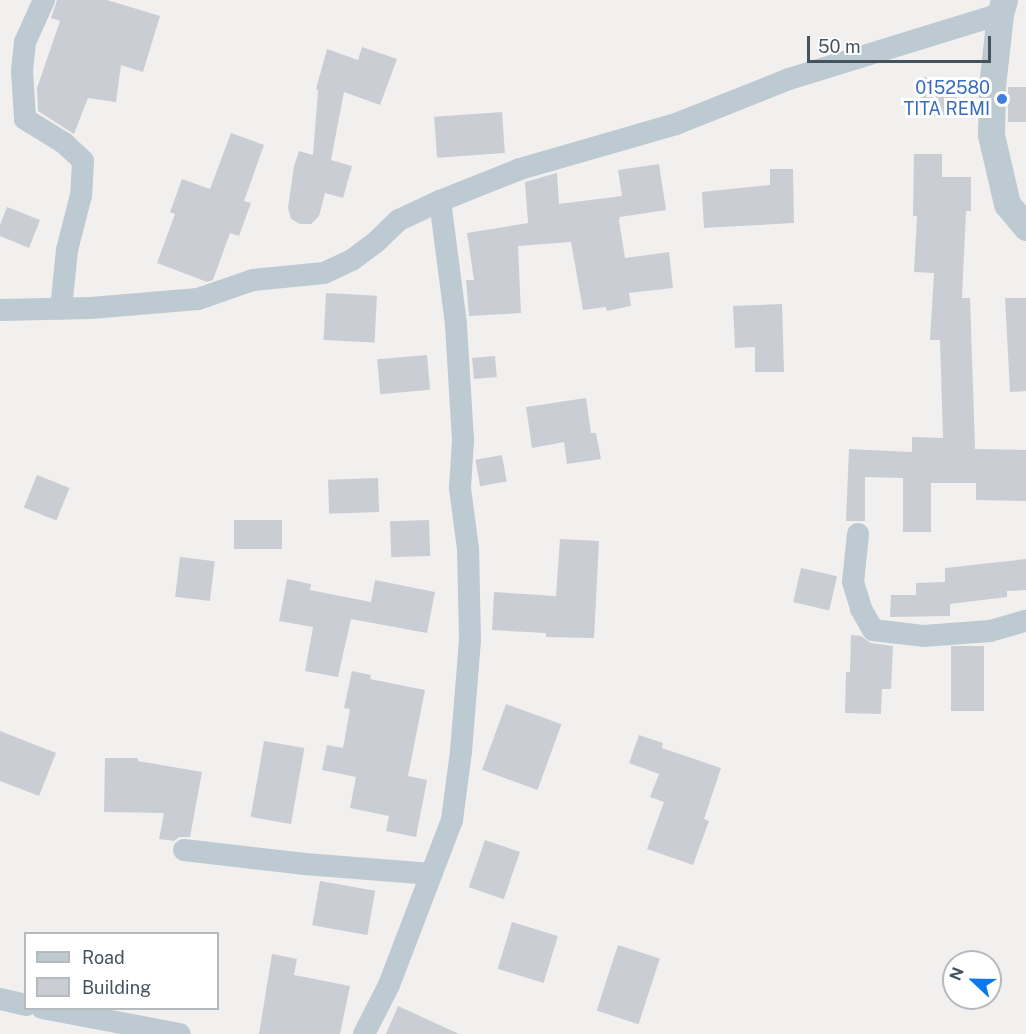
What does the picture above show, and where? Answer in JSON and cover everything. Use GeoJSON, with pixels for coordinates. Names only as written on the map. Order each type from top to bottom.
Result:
{"type":"FeatureCollection","features":[{"type":"Feature","properties":{"kind":"street"},"geometry":{"type":"LineString","coordinates":[[44,0],[25,42],[22,71],[25,119],[64,143],[83,161],[81,195],[67,250],[61,309]]}},
{"type":"Feature","properties":{"kind":"street"},"geometry":{"type":"LineString","coordinates":[[0,310],[61,309],[198,299],[253,280],[324,273],[352,260],[376,242],[399,220],[520,169],[676,124],[789,79],[1002,7],[991,135],[1007,204],[1026,227]]}},
{"type":"Feature","properties":{"kind":"street"},"geometry":{"type":"LineString","coordinates":[[364,1034],[389,985],[452,820],[470,641],[468,549],[460,488],[463,440],[456,324],[440,201]]}},
{"type":"Feature","properties":{"kind":"street"},"geometry":{"type":"LineString","coordinates":[[858,534],[853,582],[861,609],[873,630],[923,636],[990,631],[1026,621]]}},
{"type":"Feature","properties":{"kind":"street"},"geometry":{"type":"LineString","coordinates":[[184,850],[305,864],[432,874]]}},
{"type":"Feature","properties":{"kind":"street"},"geometry":{"type":"LineString","coordinates":[[0,999],[24,1005]]}},
{"type":"Feature","properties":{"kind":"street"},"geometry":{"type":"LineString","coordinates":[[53,1010],[180,1034]]}},
{"type":"Feature","properties":{"kind":"building"},"geometry":{"type":"Polygon","coordinates":[[[57,0],[107,0],[160,16],[143,72],[121,65],[116,102],[88,98],[74,134],[38,111],[37,88],[60,21],[51,18],[57,0]]]}},
{"type":"Feature","properties":{"kind":"building"},"geometry":{"type":"Polygon","coordinates":[[[362,47],[397,59],[380,105],[344,92],[331,160],[352,166],[343,198],[325,193],[319,216],[311,224],[300,224],[291,219],[288,208],[294,166],[299,151],[313,155],[318,90],[316,89],[327,49],[358,60],[362,47]]]}},
{"type":"Feature","properties":{"kind":"building"},"geometry":{"type":"Polygon","coordinates":[[[922,77],[958,79],[956,117],[920,115],[922,77]]]}},
{"type":"Feature","properties":{"kind":"building"},"geometry":{"type":"Polygon","coordinates":[[[1008,87],[1026,87],[1026,122],[1008,122],[1008,87]]]}},
{"type":"Feature","properties":{"kind":"building"},"geometry":{"type":"Polygon","coordinates":[[[502,112],[505,153],[437,158],[434,117],[502,112]]]}},
{"type":"Feature","properties":{"kind":"building"},"geometry":{"type":"Polygon","coordinates":[[[231,133],[264,145],[244,201],[251,203],[239,236],[230,233],[213,280],[207,282],[157,263],[175,214],[170,212],[182,179],[210,189],[231,133]]]}},
{"type":"Feature","properties":{"kind":"building"},"geometry":{"type":"Polygon","coordinates":[[[914,154],[942,154],[942,177],[971,177],[971,211],[966,211],[962,298],[970,298],[975,449],[1026,450],[1026,501],[976,500],[976,483],[931,483],[931,532],[903,532],[903,478],[865,477],[865,521],[846,521],[849,449],[912,452],[912,437],[943,438],[940,340],[930,340],[934,273],[914,272],[917,216],[913,216],[914,154]]]}},
{"type":"Feature","properties":{"kind":"building"},"geometry":{"type":"Polygon","coordinates":[[[659,164],[666,210],[620,217],[619,220],[625,258],[669,252],[673,288],[629,293],[631,306],[607,311],[606,307],[583,310],[571,242],[518,246],[521,313],[469,316],[466,280],[474,280],[467,233],[528,223],[525,182],[557,173],[559,204],[622,196],[618,170],[659,164]]]}},
{"type":"Feature","properties":{"kind":"building"},"geometry":{"type":"Polygon","coordinates":[[[770,169],[793,169],[794,223],[704,228],[702,192],[770,185],[770,169]]]}},
{"type":"Feature","properties":{"kind":"building"},"geometry":{"type":"Polygon","coordinates":[[[7,207],[40,220],[29,248],[0,236],[0,225],[7,207]]]}},
{"type":"Feature","properties":{"kind":"building"},"geometry":{"type":"Polygon","coordinates":[[[326,293],[377,296],[374,343],[324,340],[326,293]]]}},
{"type":"Feature","properties":{"kind":"building"},"geometry":{"type":"Polygon","coordinates":[[[1005,298],[1026,298],[1026,391],[1010,392],[1005,298]]]}},
{"type":"Feature","properties":{"kind":"building"},"geometry":{"type":"Polygon","coordinates":[[[782,304],[784,372],[755,372],[755,347],[735,348],[733,306],[782,304]]]}},
{"type":"Feature","properties":{"kind":"building"},"geometry":{"type":"Polygon","coordinates":[[[427,355],[430,390],[380,394],[377,359],[427,355]]]}},
{"type":"Feature","properties":{"kind":"building"},"geometry":{"type":"Polygon","coordinates":[[[495,356],[497,377],[474,379],[472,358],[495,356]]]}},
{"type":"Feature","properties":{"kind":"building"},"geometry":{"type":"Polygon","coordinates":[[[586,398],[591,433],[596,433],[601,459],[567,464],[564,442],[532,448],[526,407],[586,398]]]}},
{"type":"Feature","properties":{"kind":"building"},"geometry":{"type":"Polygon","coordinates":[[[502,455],[507,482],[480,486],[475,460],[502,455]]]}},
{"type":"Feature","properties":{"kind":"building"},"geometry":{"type":"Polygon","coordinates":[[[37,475],[69,488],[56,521],[24,507],[37,475]]]}},
{"type":"Feature","properties":{"kind":"building"},"geometry":{"type":"Polygon","coordinates":[[[378,478],[379,512],[329,514],[328,480],[378,478]]]}},
{"type":"Feature","properties":{"kind":"building"},"geometry":{"type":"Polygon","coordinates":[[[234,520],[282,520],[282,549],[234,549],[234,520]]]}},
{"type":"Feature","properties":{"kind":"building"},"geometry":{"type":"Polygon","coordinates":[[[429,520],[430,556],[391,557],[390,521],[429,520]]]}},
{"type":"Feature","properties":{"kind":"building"},"geometry":{"type":"Polygon","coordinates":[[[560,539],[599,541],[594,638],[546,637],[546,633],[492,630],[494,592],[556,596],[560,539]]]}},
{"type":"Feature","properties":{"kind":"building"},"geometry":{"type":"Polygon","coordinates":[[[180,557],[215,561],[210,601],[175,597],[180,557]]]}},
{"type":"Feature","properties":{"kind":"building"},"geometry":{"type":"Polygon","coordinates":[[[1026,559],[1026,590],[1007,591],[1007,597],[950,604],[950,616],[890,617],[891,595],[916,595],[916,583],[945,582],[945,568],[1026,559]]]}},
{"type":"Feature","properties":{"kind":"building"},"geometry":{"type":"Polygon","coordinates":[[[801,568],[837,576],[829,610],[793,602],[801,568]]]}},
{"type":"Feature","properties":{"kind":"building"},"geometry":{"type":"Polygon","coordinates":[[[287,579],[311,584],[310,590],[371,602],[375,580],[435,592],[427,633],[351,619],[338,677],[305,671],[313,627],[279,621],[287,579]]]}},
{"type":"Feature","properties":{"kind":"building"},"geometry":{"type":"Polygon","coordinates":[[[851,635],[861,636],[871,643],[893,646],[891,689],[882,689],[881,714],[845,713],[846,672],[850,672],[851,635]]]}},
{"type":"Feature","properties":{"kind":"building"},"geometry":{"type":"Polygon","coordinates":[[[951,646],[984,646],[984,711],[951,711],[951,646]]]}},
{"type":"Feature","properties":{"kind":"building"},"geometry":{"type":"Polygon","coordinates":[[[352,671],[371,675],[370,679],[425,690],[408,776],[427,780],[416,837],[386,831],[389,816],[350,808],[356,777],[322,770],[327,745],[343,748],[350,709],[344,708],[352,671]]]}},
{"type":"Feature","properties":{"kind":"building"},"geometry":{"type":"Polygon","coordinates":[[[506,704],[561,724],[538,790],[482,770],[506,704]]]}},
{"type":"Feature","properties":{"kind":"building"},"geometry":{"type":"Polygon","coordinates":[[[0,731],[56,753],[39,796],[0,781],[0,731]]]}},
{"type":"Feature","properties":{"kind":"building"},"geometry":{"type":"Polygon","coordinates":[[[639,735],[663,743],[662,748],[721,768],[704,819],[709,821],[693,865],[647,849],[664,802],[650,797],[659,774],[629,763],[639,735]]]}},
{"type":"Feature","properties":{"kind":"building"},"geometry":{"type":"Polygon","coordinates":[[[264,741],[304,748],[291,824],[251,817],[264,741]]]}},
{"type":"Feature","properties":{"kind":"building"},"geometry":{"type":"Polygon","coordinates":[[[105,758],[138,758],[138,761],[202,772],[190,837],[179,837],[174,841],[159,839],[164,813],[104,812],[105,758]]]}},
{"type":"Feature","properties":{"kind":"building"},"geometry":{"type":"Polygon","coordinates":[[[485,840],[520,852],[504,899],[469,887],[485,840]]]}},
{"type":"Feature","properties":{"kind":"building"},"geometry":{"type":"Polygon","coordinates":[[[320,881],[375,891],[367,935],[312,925],[320,881]]]}},
{"type":"Feature","properties":{"kind":"building"},"geometry":{"type":"Polygon","coordinates":[[[512,922],[558,936],[544,983],[498,969],[512,922]]]}},
{"type":"Feature","properties":{"kind":"building"},"geometry":{"type":"Polygon","coordinates":[[[618,945],[660,959],[639,1024],[597,1011],[618,945]]]}},
{"type":"Feature","properties":{"kind":"building"},"geometry":{"type":"Polygon","coordinates":[[[272,954],[297,959],[294,975],[350,986],[340,1034],[259,1034],[272,954]]]}},
{"type":"Feature","properties":{"kind":"building"},"geometry":{"type":"Polygon","coordinates":[[[398,1006],[459,1034],[386,1034],[398,1006]]]}},
{"type":"Feature","properties":{"kind":"place","name":"0152580 TITA REMI"},"geometry":{"type":"Point","coordinates":[1002,99]}}]}
